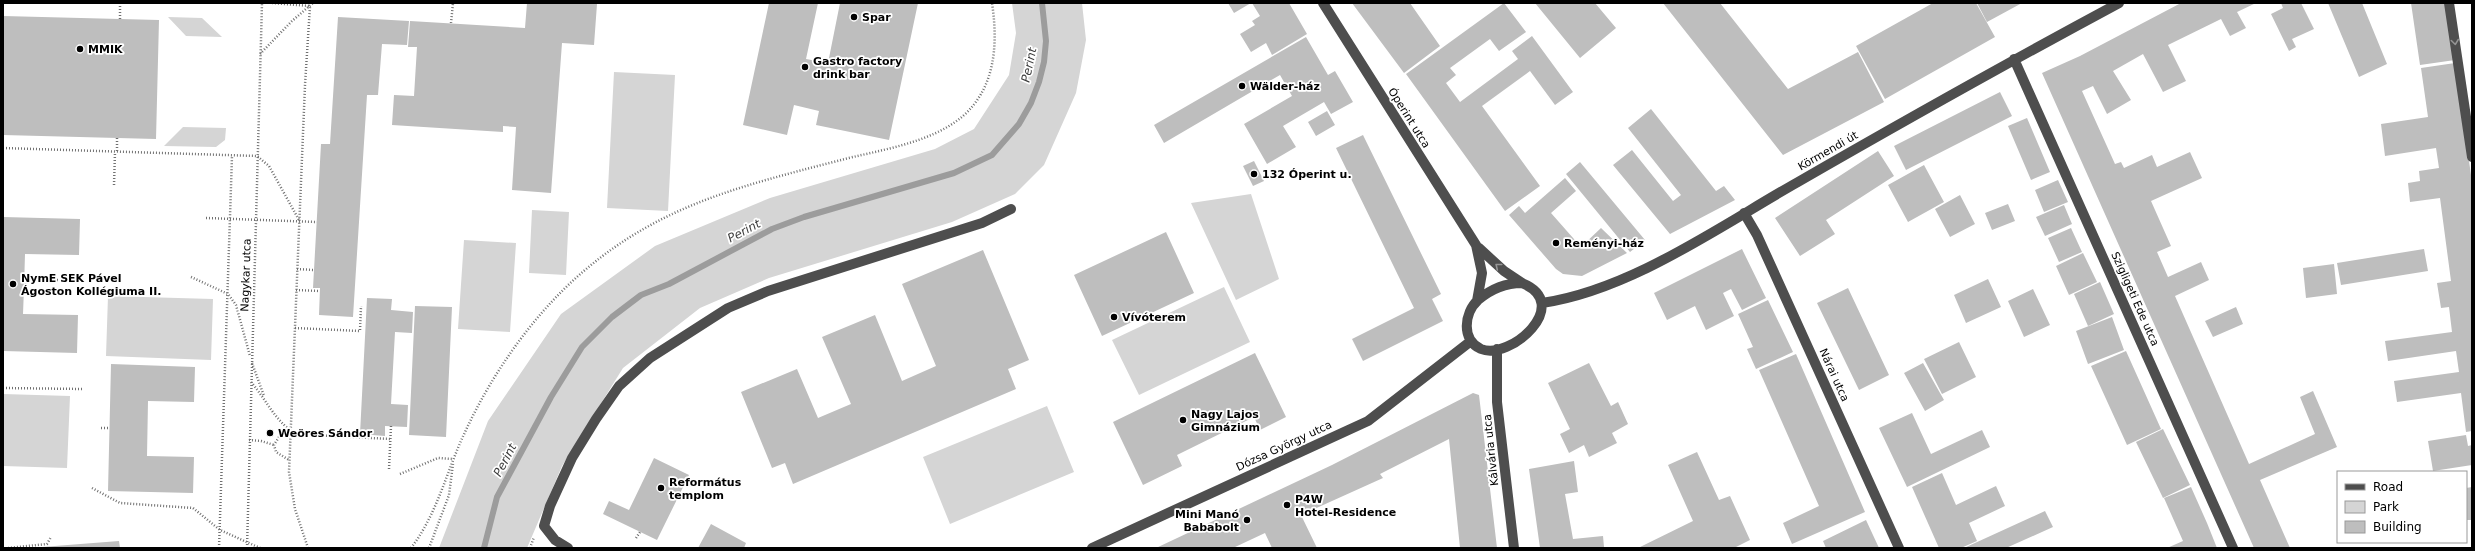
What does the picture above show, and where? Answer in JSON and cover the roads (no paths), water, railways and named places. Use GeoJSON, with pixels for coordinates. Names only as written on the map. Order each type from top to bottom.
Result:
{"type":"FeatureCollection","features":[{"type":"Feature","properties":{"kind":"street","name":"Óperint utca"},"geometry":{"type":"LineString","coordinates":[[1323,3],[1476,245],[1504,271],[1522,283]]}},
{"type":"Feature","properties":{"kind":"street","name":"Körmendi út"},"geometry":{"type":"LineString","coordinates":[[1542,303],[1572,298],[1619,280],[1653,264],[2014,59],[2119,3]]}},
{"type":"Feature","properties":{"kind":"street"},"geometry":{"type":"LineString","coordinates":[[2449,3],[2472,157]]}},
{"type":"Feature","properties":{"kind":"street","name":"Szigligeti Ede utca"},"geometry":{"type":"LineString","coordinates":[[2014,59],[2233,548]]}},
{"type":"Feature","properties":{"kind":"street"},"geometry":{"type":"LineString","coordinates":[[568,548],[555,540],[544,526],[550,506],[572,458],[596,419],[619,386],[656,354],[728,308],[768,291],[982,223],[1011,209]]}},
{"type":"Feature","properties":{"kind":"street","name":"Nárai utca"},"geometry":{"type":"LineString","coordinates":[[1744,213],[1758,235],[1899,548]]}},
{"type":"Feature","properties":{"kind":"street","name":"Óperint utca"},"geometry":{"type":"LineString","coordinates":[[1476,245],[1482,273],[1477,301]]}},
{"type":"Feature","properties":{"kind":"street"},"geometry":{"type":"LineString","coordinates":[[1522,283],[1534,289],[1542,303],[1536,325],[1522,338],[1497,349],[1481,349],[1471,341],[1466,328],[1477,301],[1496,288],[1505,284],[1522,283]]}},
{"type":"Feature","properties":{"kind":"street","name":"Dózsa György utca"},"geometry":{"type":"LineString","coordinates":[[1092,548],[1368,421],[1471,341]]}},
{"type":"Feature","properties":{"kind":"street","name":"Kálvária utca"},"geometry":{"type":"LineString","coordinates":[[1497,349],[1498,402],[1514,548]]}},
{"type":"Feature","properties":{"kind":"waterway","name":"Perint"},"geometry":{"type":"LineString","coordinates":[[484,548],[497,497],[551,397],[582,347],[612,317],[641,295],[669,284],[772,229],[804,217],[954,173],[992,155],[1019,124],[1031,103],[1039,82],[1044,62],[1046,41],[1042,3]]}},
{"type":"Feature","properties":{"kind":"place","name":"Spar"},"geometry":{"type":"Point","coordinates":[854,17]}},
{"type":"Feature","properties":{"kind":"place","name":"MMIK"},"geometry":{"type":"Point","coordinates":[80,49]}},
{"type":"Feature","properties":{"kind":"place","name":"Gastro factory drink bar"},"geometry":{"type":"Point","coordinates":[805,67]}},
{"type":"Feature","properties":{"kind":"place","name":"Wälder-ház"},"geometry":{"type":"Point","coordinates":[1242,86]}},
{"type":"Feature","properties":{"kind":"place","name":"132 Óperint u."},"geometry":{"type":"Point","coordinates":[1254,174]}},
{"type":"Feature","properties":{"kind":"place","name":"Reményi-ház"},"geometry":{"type":"Point","coordinates":[1556,243]}},
{"type":"Feature","properties":{"kind":"place","name":"NymE SEK Pável Ágoston Kollégiuma II."},"geometry":{"type":"Point","coordinates":[13,284]}},
{"type":"Feature","properties":{"kind":"place","name":"Vívóterem"},"geometry":{"type":"Point","coordinates":[1114,317]}},
{"type":"Feature","properties":{"kind":"place","name":"Nagy Lajos Gimnázium"},"geometry":{"type":"Point","coordinates":[1183,420]}},
{"type":"Feature","properties":{"kind":"place","name":"Weöres Sándor"},"geometry":{"type":"Point","coordinates":[270,433]}},
{"type":"Feature","properties":{"kind":"place","name":"Református templom"},"geometry":{"type":"Point","coordinates":[661,488]}},
{"type":"Feature","properties":{"kind":"place","name":"P4W Hotel-Residence"},"geometry":{"type":"Point","coordinates":[1287,505]}},
{"type":"Feature","properties":{"kind":"place","name":"Mini Manó Bababolt"},"geometry":{"type":"Point","coordinates":[1247,520]}}]}
